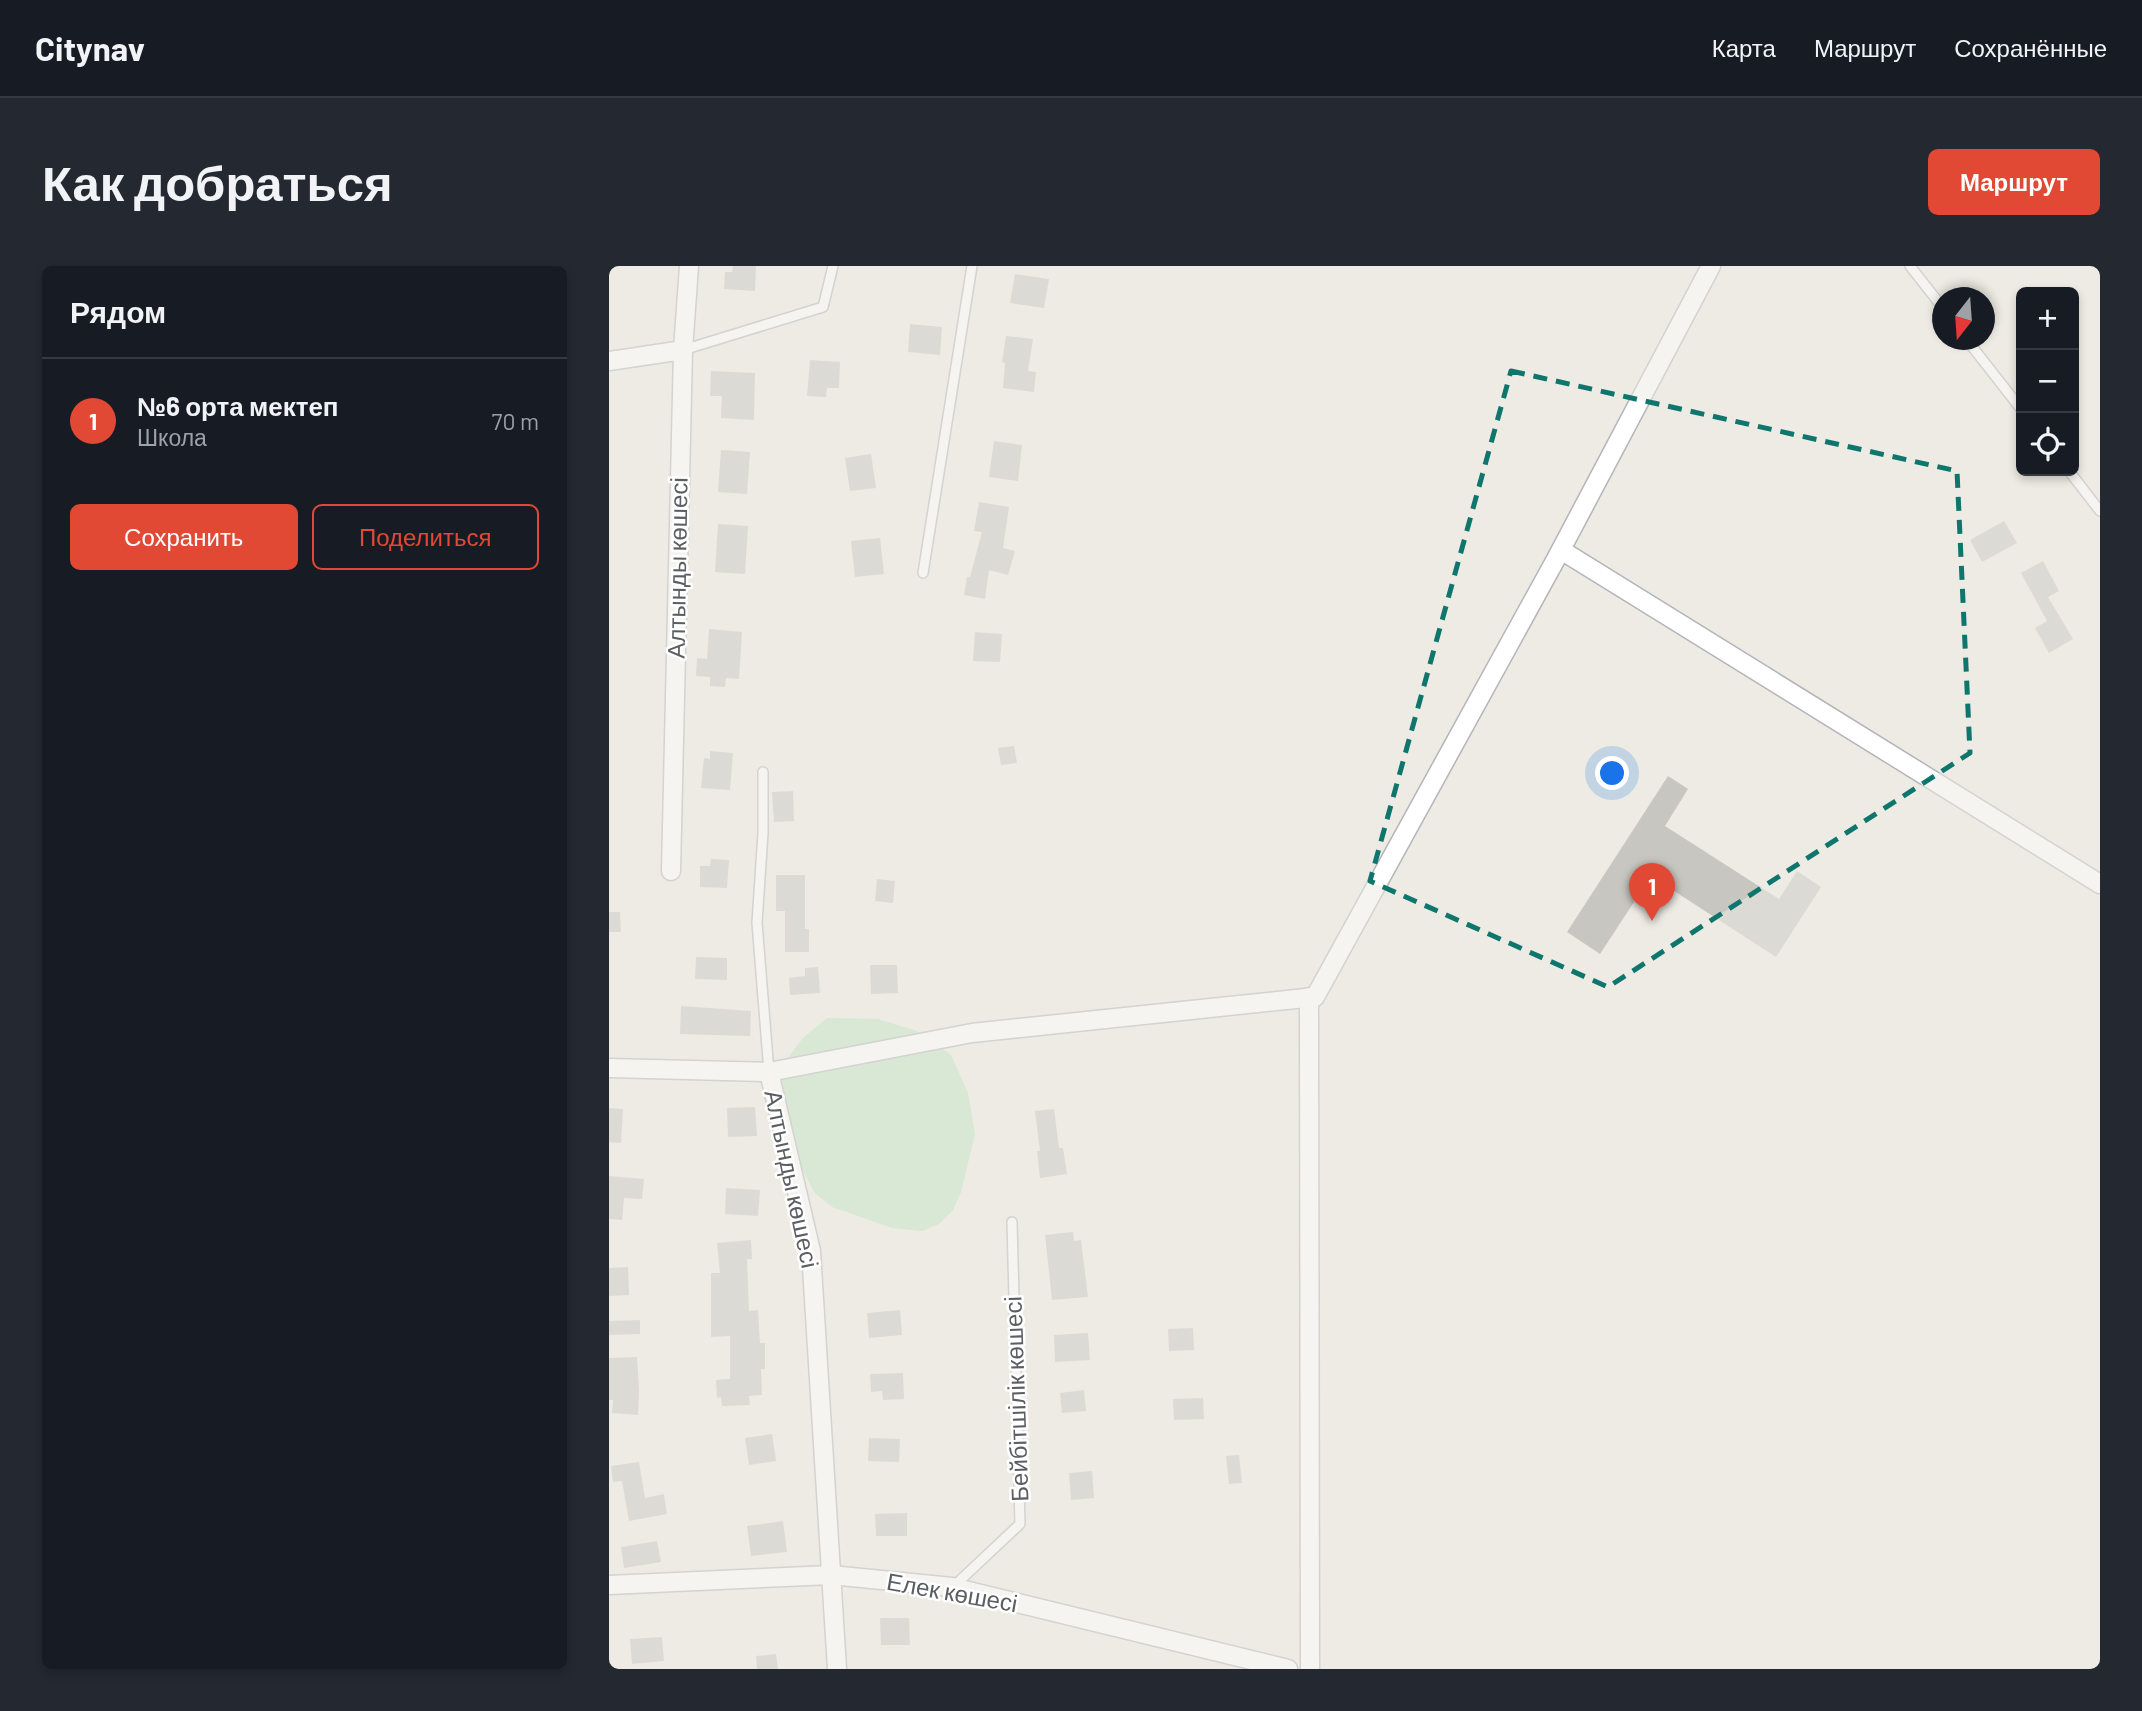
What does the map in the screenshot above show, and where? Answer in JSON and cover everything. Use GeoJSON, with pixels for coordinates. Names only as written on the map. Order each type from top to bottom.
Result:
{"type":"FeatureCollection","features":[{"type":"Feature","properties":{"kind":"street","name":"Алтынды көшесі"},"geometry":{"type":"LineString","coordinates":[[671,871],[683,350],[689,266]]}},
{"type":"Feature","properties":{"kind":"street"},"geometry":{"type":"LineString","coordinates":[[609,1068],[769,1072],[972,1033],[1315,996],[1561,550],[1711,266]]}},
{"type":"Feature","properties":{"kind":"street"},"geometry":{"type":"LineString","coordinates":[[609,361],[683,350]]}},
{"type":"Feature","properties":{"kind":"street"},"geometry":{"type":"LineString","coordinates":[[1561,550],[2100,884]]}},
{"type":"Feature","properties":{"kind":"street"},"geometry":{"type":"LineString","coordinates":[[1309,997],[1310,1669]]}},
{"type":"Feature","properties":{"kind":"street","name":"Алтынды көшесі"},"geometry":{"type":"LineString","coordinates":[[769,1072],[811,1251],[837,1669]]}},
{"type":"Feature","properties":{"kind":"street","name":"Елек көшесі"},"geometry":{"type":"LineString","coordinates":[[609,1585],[831,1575],[953,1587],[1288,1669]]}},
{"type":"Feature","properties":{"kind":"lane"},"geometry":{"type":"LineString","coordinates":[[683,350],[823,307],[833,266]]}},
{"type":"Feature","properties":{"kind":"lane"},"geometry":{"type":"LineString","coordinates":[[923,573],[972,266]]}},
{"type":"Feature","properties":{"kind":"lane"},"geometry":{"type":"LineString","coordinates":[[1910,266],[1932,294]]}},
{"type":"Feature","properties":{"kind":"lane"},"geometry":{"type":"LineString","coordinates":[[1975,350],[2016,403]]}},
{"type":"Feature","properties":{"kind":"lane"},"geometry":{"type":"LineString","coordinates":[[2073,476],[2100,511]]}},
{"type":"Feature","properties":{"kind":"lane","name":"Алтынды көшесі"},"geometry":{"type":"LineString","coordinates":[[763,772],[763,832],[757,923],[769,1072]]}},
{"type":"Feature","properties":{"kind":"lane","name":"Бейбітшілік көшесі"},"geometry":{"type":"LineString","coordinates":[[953,1587],[1020,1524],[1011,1222]]}},
{"type":"Feature","properties":{"kind":"highlighted area"},"geometry":{"type":"Polygon","coordinates":[[[1511,371],[1957,471],[1970,753],[1608,987],[1370,881],[1511,371]]]}},
{"type":"Feature","properties":{"kind":"green space"},"geometry":{"type":"Polygon","coordinates":[[[827,1018],[878,1019],[917,1031],[951,1055],[968,1093],[975,1134],[961,1192],[953,1210],[939,1224],[923,1231],[892,1228],[832,1207],[814,1192],[797,1159],[778,1079],[785,1062],[803,1038],[827,1018]]]}},
{"type":"Feature","properties":{"kind":"building"},"geometry":{"type":"Polygon","coordinates":[[[733,266],[756,266],[755,291],[724,289],[725,272],[732,272],[733,266]]]}},
{"type":"Feature","properties":{"kind":"building"},"geometry":{"type":"Polygon","coordinates":[[[1015,274],[1049,279],[1044,308],[1010,303],[1015,274]]]}},
{"type":"Feature","properties":{"kind":"building"},"geometry":{"type":"Polygon","coordinates":[[[910,324],[942,327],[940,355],[908,352],[910,324]]]}},
{"type":"Feature","properties":{"kind":"building"},"geometry":{"type":"Polygon","coordinates":[[[1006,336],[1033,339],[1028,371],[1036,372],[1034,392],[1003,388],[1005,363],[1002,362],[1006,336]]]}},
{"type":"Feature","properties":{"kind":"building"},"geometry":{"type":"Polygon","coordinates":[[[810,360],[840,362],[839,388],[827,388],[826,397],[807,396],[810,360]]]}},
{"type":"Feature","properties":{"kind":"building"},"geometry":{"type":"Polygon","coordinates":[[[711,371],[755,373],[754,420],[721,418],[722,396],[710,396],[711,371]]]}},
{"type":"Feature","properties":{"kind":"building"},"geometry":{"type":"Polygon","coordinates":[[[994,441],[1022,445],[1018,481],[989,477],[994,441]]]}},
{"type":"Feature","properties":{"kind":"building"},"geometry":{"type":"Polygon","coordinates":[[[721,450],[750,452],[747,494],[718,492],[721,450]]]}},
{"type":"Feature","properties":{"kind":"building"},"geometry":{"type":"Polygon","coordinates":[[[871,454],[876,488],[850,491],[845,458],[871,454]]]}},
{"type":"Feature","properties":{"kind":"building"},"geometry":{"type":"Polygon","coordinates":[[[979,502],[1009,507],[1003,548],[1015,551],[1008,575],[989,570],[985,599],[964,595],[982,532],[974,531],[979,502]]]}},
{"type":"Feature","properties":{"kind":"building"},"geometry":{"type":"Polygon","coordinates":[[[2004,521],[2017,543],[1982,562],[1970,540],[2004,521]]]}},
{"type":"Feature","properties":{"kind":"building"},"geometry":{"type":"Polygon","coordinates":[[[718,524],[748,526],[745,574],[715,572],[718,524]]]}},
{"type":"Feature","properties":{"kind":"building"},"geometry":{"type":"Polygon","coordinates":[[[880,538],[884,574],[855,577],[851,541],[880,538]]]}},
{"type":"Feature","properties":{"kind":"building"},"geometry":{"type":"Polygon","coordinates":[[[2043,561],[2059,591],[2048,597],[2073,639],[2049,653],[2035,628],[2047,621],[2021,573],[2043,561]]]}},
{"type":"Feature","properties":{"kind":"building"},"geometry":{"type":"Polygon","coordinates":[[[709,629],[742,632],[739,679],[726,678],[725,687],[710,686],[710,677],[696,676],[697,658],[707,659],[709,629]]]}},
{"type":"Feature","properties":{"kind":"building"},"geometry":{"type":"Polygon","coordinates":[[[975,632],[1002,634],[1000,662],[973,661],[975,632]]]}},
{"type":"Feature","properties":{"kind":"building"},"geometry":{"type":"Polygon","coordinates":[[[1014,746],[1017,763],[1001,765],[998,748],[1014,746]]]}},
{"type":"Feature","properties":{"kind":"building"},"geometry":{"type":"Polygon","coordinates":[[[710,751],[733,753],[730,790],[701,788],[704,758],[710,759],[710,751]]]}},
{"type":"Feature","properties":{"kind":"building"},"geometry":{"type":"Polygon","coordinates":[[[1668,776],[1688,789],[1665,826],[1779,899],[1797,871],[1821,887],[1776,957],[1651,876],[1600,954],[1567,932],[1668,776]]]}},
{"type":"Feature","properties":{"kind":"building"},"geometry":{"type":"Polygon","coordinates":[[[793,791],[794,821],[774,822],[772,792],[793,791]]]}},
{"type":"Feature","properties":{"kind":"building"},"geometry":{"type":"Polygon","coordinates":[[[711,859],[729,860],[727,888],[700,887],[700,866],[710,866],[711,859]]]}},
{"type":"Feature","properties":{"kind":"building"},"geometry":{"type":"Polygon","coordinates":[[[776,875],[805,875],[805,929],[809,929],[809,952],[785,952],[785,911],[776,911],[776,875]]]}},
{"type":"Feature","properties":{"kind":"building"},"geometry":{"type":"Polygon","coordinates":[[[877,879],[895,881],[893,903],[875,901],[877,879]]]}},
{"type":"Feature","properties":{"kind":"building"},"geometry":{"type":"Polygon","coordinates":[[[609,912],[620,912],[621,932],[609,932],[609,912]]]}},
{"type":"Feature","properties":{"kind":"building"},"geometry":{"type":"Polygon","coordinates":[[[696,957],[727,958],[727,980],[695,979],[696,957]]]}},
{"type":"Feature","properties":{"kind":"building"},"geometry":{"type":"Polygon","coordinates":[[[870,965],[897,965],[898,993],[871,994],[870,965]]]}},
{"type":"Feature","properties":{"kind":"building"},"geometry":{"type":"Polygon","coordinates":[[[818,967],[820,993],[790,995],[789,978],[805,976],[805,968],[818,967]]]}},
{"type":"Feature","properties":{"kind":"building"},"geometry":{"type":"Polygon","coordinates":[[[681,1006],[751,1011],[750,1036],[680,1034],[681,1006]]]}},
{"type":"Feature","properties":{"kind":"building"},"geometry":{"type":"Polygon","coordinates":[[[755,1107],[757,1136],[728,1137],[727,1108],[755,1107]]]}},
{"type":"Feature","properties":{"kind":"building"},"geometry":{"type":"Polygon","coordinates":[[[609,1108],[623,1109],[621,1143],[609,1142],[609,1108]]]}},
{"type":"Feature","properties":{"kind":"building"},"geometry":{"type":"Polygon","coordinates":[[[1054,1109],[1059,1148],[1063,1148],[1067,1174],[1040,1178],[1035,1111],[1054,1109]]]}},
{"type":"Feature","properties":{"kind":"building"},"geometry":{"type":"Polygon","coordinates":[[[609,1176],[644,1179],[642,1199],[624,1198],[622,1220],[609,1219],[609,1176]]]}},
{"type":"Feature","properties":{"kind":"building"},"geometry":{"type":"Polygon","coordinates":[[[726,1188],[760,1190],[758,1216],[725,1214],[726,1188]]]}},
{"type":"Feature","properties":{"kind":"building"},"geometry":{"type":"Polygon","coordinates":[[[1073,1232],[1074,1241],[1081,1240],[1088,1297],[1052,1300],[1045,1235],[1073,1232]]]}},
{"type":"Feature","properties":{"kind":"building"},"geometry":{"type":"Polygon","coordinates":[[[751,1240],[752,1259],[747,1259],[749,1311],[758,1310],[760,1343],[765,1343],[765,1369],[761,1369],[762,1395],[749,1396],[750,1405],[722,1406],[721,1397],[717,1398],[716,1380],[730,1379],[730,1336],[711,1337],[711,1273],[720,1273],[717,1243],[751,1240]]]}},
{"type":"Feature","properties":{"kind":"building"},"geometry":{"type":"Polygon","coordinates":[[[628,1267],[629,1295],[609,1296],[609,1268],[628,1267]]]}},
{"type":"Feature","properties":{"kind":"building"},"geometry":{"type":"Polygon","coordinates":[[[900,1310],[902,1335],[869,1338],[867,1313],[900,1310]]]}},
{"type":"Feature","properties":{"kind":"building"},"geometry":{"type":"Polygon","coordinates":[[[640,1320],[640,1334],[609,1335],[609,1321],[640,1320]]]}},
{"type":"Feature","properties":{"kind":"building"},"geometry":{"type":"Polygon","coordinates":[[[1193,1328],[1194,1350],[1169,1351],[1168,1329],[1193,1328]]]}},
{"type":"Feature","properties":{"kind":"building"},"geometry":{"type":"Polygon","coordinates":[[[1088,1333],[1090,1360],[1055,1362],[1054,1335],[1088,1333]]]}},
{"type":"Feature","properties":{"kind":"building"},"geometry":{"type":"Polygon","coordinates":[[[637,1357],[638,1415],[612,1413],[613,1400],[609,1400],[609,1358],[637,1357]]]}},
{"type":"Feature","properties":{"kind":"building"},"geometry":{"type":"Polygon","coordinates":[[[903,1373],[904,1399],[883,1400],[882,1391],[871,1392],[870,1374],[903,1373]]]}},
{"type":"Feature","properties":{"kind":"building"},"geometry":{"type":"Polygon","coordinates":[[[1084,1390],[1086,1411],[1062,1413],[1060,1393],[1084,1390]]]}},
{"type":"Feature","properties":{"kind":"building"},"geometry":{"type":"Polygon","coordinates":[[[1203,1398],[1204,1419],[1174,1420],[1173,1399],[1203,1398]]]}},
{"type":"Feature","properties":{"kind":"building"},"geometry":{"type":"Polygon","coordinates":[[[772,1434],[776,1461],[749,1465],[745,1438],[772,1434]]]}},
{"type":"Feature","properties":{"kind":"building"},"geometry":{"type":"Polygon","coordinates":[[[869,1438],[900,1439],[899,1462],[868,1461],[869,1438]]]}},
{"type":"Feature","properties":{"kind":"building"},"geometry":{"type":"Polygon","coordinates":[[[1239,1455],[1242,1483],[1229,1484],[1226,1456],[1239,1455]]]}},
{"type":"Feature","properties":{"kind":"building"},"geometry":{"type":"Polygon","coordinates":[[[639,1462],[645,1498],[664,1494],[667,1514],[629,1521],[622,1481],[613,1482],[611,1466],[639,1462]]]}},
{"type":"Feature","properties":{"kind":"building"},"geometry":{"type":"Polygon","coordinates":[[[1092,1471],[1094,1498],[1071,1500],[1069,1473],[1092,1471]]]}},
{"type":"Feature","properties":{"kind":"building"},"geometry":{"type":"Polygon","coordinates":[[[907,1513],[907,1536],[876,1536],[875,1514],[907,1513]]]}},
{"type":"Feature","properties":{"kind":"building"},"geometry":{"type":"Polygon","coordinates":[[[783,1521],[787,1552],[751,1556],[747,1526],[783,1521]]]}},
{"type":"Feature","properties":{"kind":"building"},"geometry":{"type":"Polygon","coordinates":[[[657,1541],[661,1562],[624,1568],[621,1547],[657,1541]]]}},
{"type":"Feature","properties":{"kind":"building"},"geometry":{"type":"Polygon","coordinates":[[[880,1618],[909,1618],[910,1645],[881,1645],[880,1618]]]}},
{"type":"Feature","properties":{"kind":"building"},"geometry":{"type":"Polygon","coordinates":[[[662,1637],[664,1661],[632,1664],[630,1639],[662,1637]]]}},
{"type":"Feature","properties":{"kind":"building"},"geometry":{"type":"Polygon","coordinates":[[[776,1654],[778,1669],[757,1669],[756,1656],[776,1654]]]}},
{"type":"Feature","properties":{"kind":"place","name":"№6 орта мектеп"},"geometry":{"type":"Point","coordinates":[1652,921]}}]}
